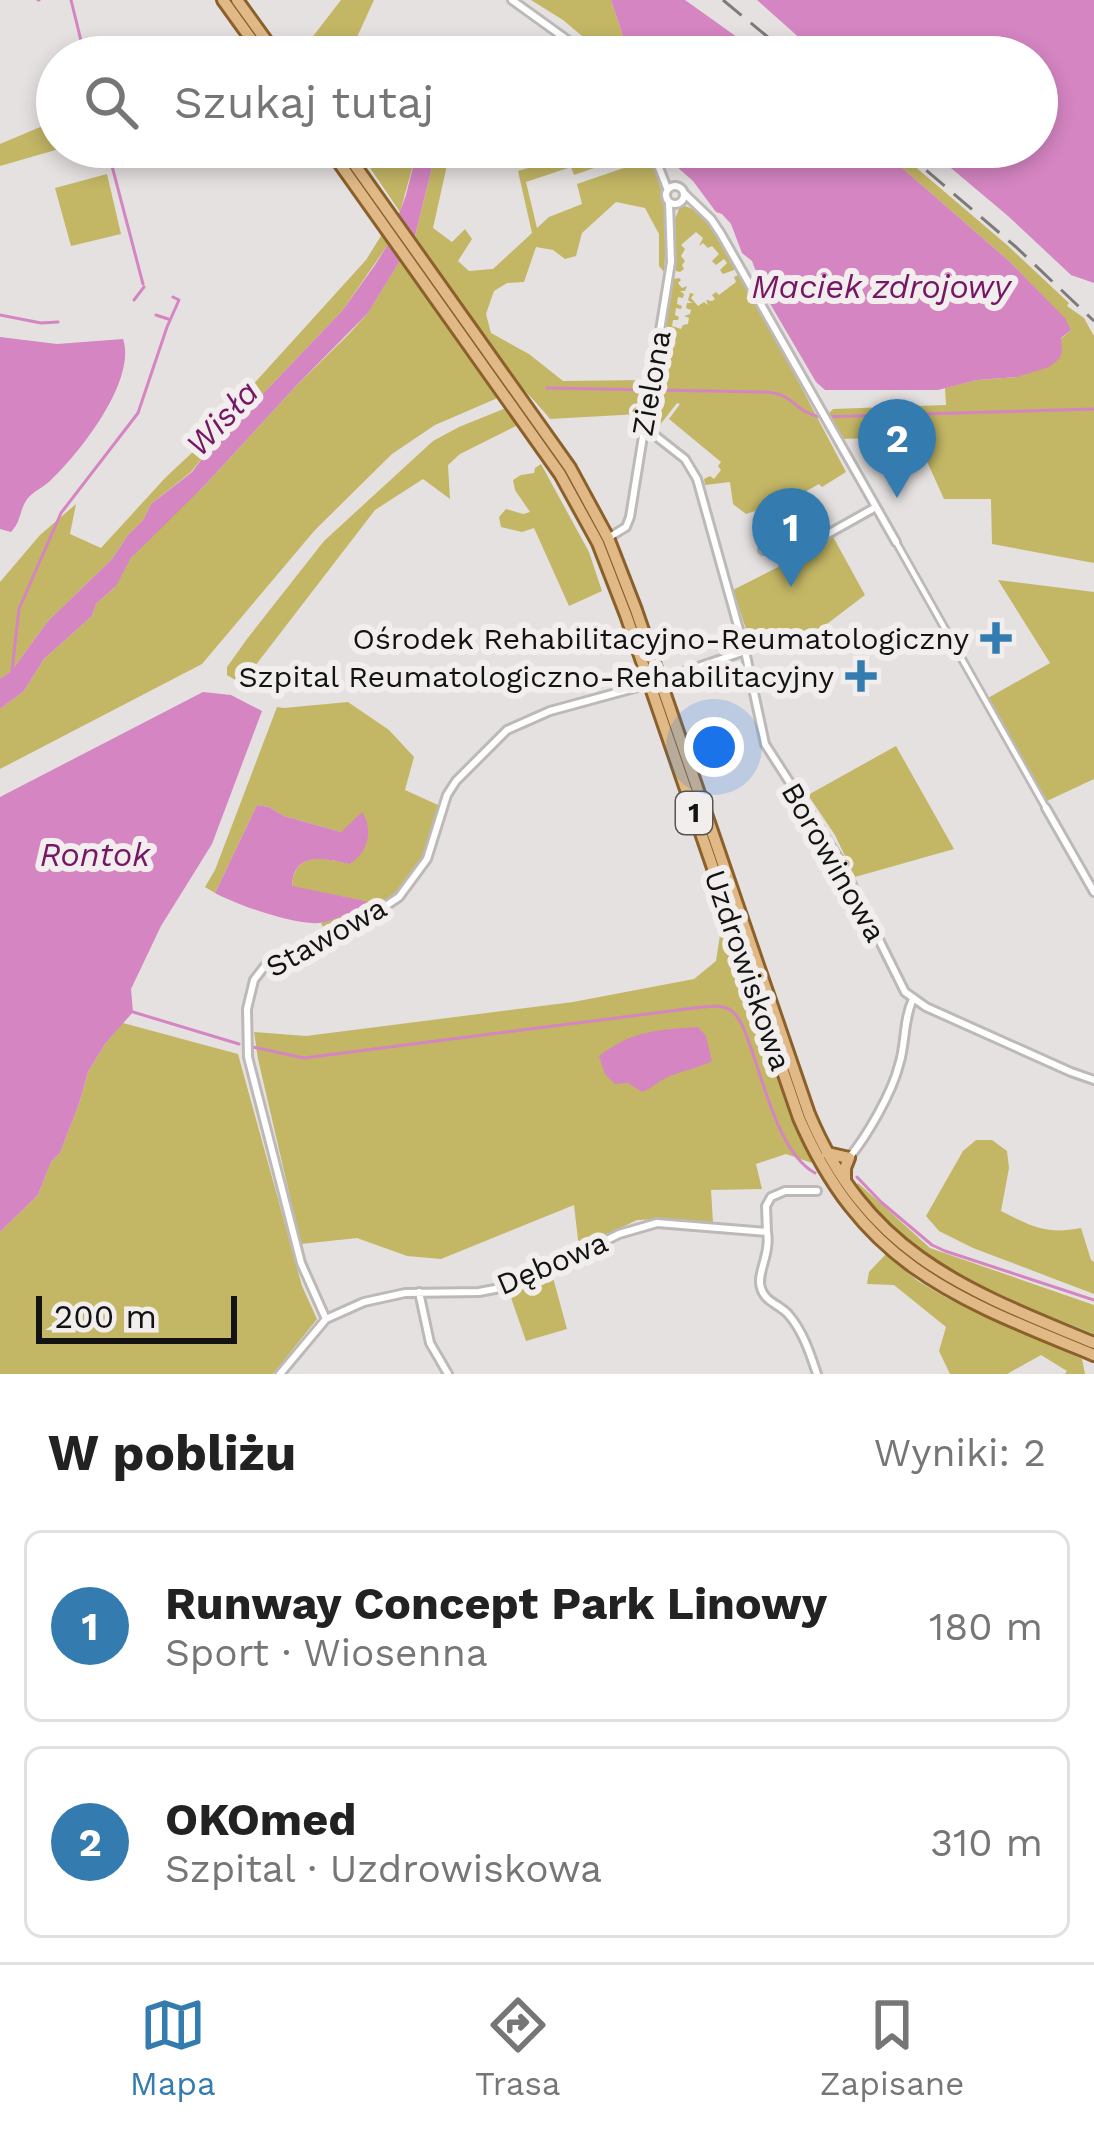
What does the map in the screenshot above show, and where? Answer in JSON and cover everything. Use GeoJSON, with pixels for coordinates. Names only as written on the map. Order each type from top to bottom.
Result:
{"type":"FeatureCollection","features":[{"type":"Feature","properties":{"kind":"main road"},"geometry":{"type":"LineString","coordinates":[[223,0],[249,36]]}},
{"type":"Feature","properties":{"kind":"main road"},"geometry":{"type":"LineString","coordinates":[[237,0],[263,36]]}},
{"type":"Feature","properties":{"kind":"main road","name":"1"},"geometry":{"type":"LineString","coordinates":[[347,168],[472,339]]}},
{"type":"Feature","properties":{"kind":"main road","name":"1"},"geometry":{"type":"LineString","coordinates":[[353,168],[363,186]]}},
{"type":"Feature","properties":{"kind":"main road","name":"Uzdrowiskowa"},"geometry":{"type":"LineString","coordinates":[[472,339],[570,468],[608,538],[791,1099],[817,1157],[881,1241],[934,1283],[1094,1355]]}},
{"type":"Feature","properties":{"kind":"main road","name":"Uzdrowiskowa"},"geometry":{"type":"LineString","coordinates":[[472,339],[589,525],[655,682],[665,694],[802,1095],[827,1154],[888,1233],[942,1274],[1094,1343]]}},
{"type":"Feature","properties":{"kind":"main road"},"geometry":{"type":"LineString","coordinates":[[827,1154],[849,1158],[845,1183]]}},
{"type":"Feature","properties":{"kind":"street"},"geometry":{"type":"LineString","coordinates":[[512,0],[563,36]]}},
{"type":"Feature","properties":{"kind":"street"},"geometry":{"type":"LineString","coordinates":[[661,168],[677,186],[679,201]]}},
{"type":"Feature","properties":{"kind":"street"},"geometry":{"type":"LineString","coordinates":[[661,168],[666,196],[696,205],[721,234],[1094,892]]}},
{"type":"Feature","properties":{"kind":"street"},"geometry":{"type":"LineString","coordinates":[[668,190],[677,186]]}},
{"type":"Feature","properties":{"kind":"street","name":"Zielona"},"geometry":{"type":"LineString","coordinates":[[608,538],[626,527],[630,518],[670,272],[671,217],[679,201]]}},
{"type":"Feature","properties":{"kind":"street","name":"Borowinowa"},"geometry":{"type":"LineString","coordinates":[[643,427],[685,459],[697,478],[766,744],[839,859],[905,992],[913,999]]}},
{"type":"Feature","properties":{"kind":"street"},"geometry":{"type":"LineString","coordinates":[[763,550],[819,538],[876,507]]}},
{"type":"Feature","properties":{"kind":"street"},"geometry":{"type":"LineString","coordinates":[[655,682],[745,652]]}},
{"type":"Feature","properties":{"kind":"street","name":"Stawowa"},"geometry":{"type":"LineString","coordinates":[[326,1319],[301,1263],[248,1058],[247,1009],[254,980],[268,962],[369,917],[399,897],[428,859],[447,795],[456,781],[507,730],[550,711],[655,682]]}},
{"type":"Feature","properties":{"kind":"street"},"geometry":{"type":"LineString","coordinates":[[849,1158],[895,1076],[913,999],[1094,1080]]}},
{"type":"Feature","properties":{"kind":"street"},"geometry":{"type":"LineString","coordinates":[[817,1191],[785,1191],[770,1197],[766,1206],[768,1253],[760,1279],[766,1298],[786,1311],[795,1324],[817,1374]]}},
{"type":"Feature","properties":{"kind":"street","name":"Dębowa"},"geometry":{"type":"LineString","coordinates":[[326,1319],[364,1302],[419,1292],[500,1288],[619,1234],[657,1223],[767,1232]]}},
{"type":"Feature","properties":{"kind":"street"},"geometry":{"type":"LineString","coordinates":[[419,1292],[430,1343],[448,1374]]}},
{"type":"Feature","properties":{"kind":"street"},"geometry":{"type":"LineString","coordinates":[[280,1374],[326,1319]]}},
{"type":"Feature","properties":{"kind":"shaded area"},"geometry":{"type":"Polygon","coordinates":[[[341,0],[374,0],[357,36],[313,36],[341,0]]]}},
{"type":"Feature","properties":{"kind":"shaded area"},"geometry":{"type":"Polygon","coordinates":[[[531,0],[611,0],[623,36],[582,36],[531,0]]]}},
{"type":"Feature","properties":{"kind":"shaded area"},"geometry":{"type":"Polygon","coordinates":[[[36,129],[36,156],[0,166],[0,144],[36,129]]]}},
{"type":"Feature","properties":{"kind":"shaded area"},"geometry":{"type":"Polygon","coordinates":[[[370,168],[412,168],[400,212],[370,168]]]}},
{"type":"Feature","properties":{"kind":"shaded area"},"geometry":{"type":"Polygon","coordinates":[[[432,168],[446,168],[433,228],[452,242],[465,229],[472,239],[458,261],[469,271],[493,269],[532,233],[518,171],[568,168],[526,182],[537,228],[549,217],[582,204],[577,184],[624,168],[654,168],[668,208],[664,272],[659,266],[659,234],[645,208],[616,202],[582,233],[576,256],[565,259],[553,250],[536,247],[524,282],[507,283],[494,291],[486,314],[491,333],[529,354],[563,381],[645,380],[639,414],[550,419],[500,363],[415,236],[432,168]]]}},
{"type":"Feature","properties":{"kind":"shaded area"},"geometry":{"type":"Polygon","coordinates":[[[902,168],[917,168],[1007,245],[1084,318],[1094,336],[1094,563],[992,544],[991,499],[944,499],[925,457],[895,468],[881,438],[838,439],[828,414],[833,409],[946,405],[945,388],[1017,377],[1071,330],[1009,261],[902,168]]]}},
{"type":"Feature","properties":{"kind":"shaded area"},"geometry":{"type":"Polygon","coordinates":[[[107,174],[121,234],[71,246],[55,188],[107,174]]]}},
{"type":"Feature","properties":{"kind":"shaded area"},"geometry":{"type":"Polygon","coordinates":[[[685,206],[715,230],[736,264],[734,270],[723,274],[720,270],[727,263],[712,261],[719,254],[712,246],[699,246],[703,238],[696,232],[681,245],[684,269],[676,271],[675,219],[685,206]]]}},
{"type":"Feature","properties":{"kind":"shaded area"},"geometry":{"type":"Polygon","coordinates":[[[384,231],[390,239],[387,246],[342,311],[191,472],[151,504],[112,559],[48,621],[0,679],[0,582],[40,535],[76,504],[70,534],[101,548],[212,434],[366,260],[384,231]]]}},
{"type":"Feature","properties":{"kind":"shaded area"},"geometry":{"type":"Polygon","coordinates":[[[402,257],[500,397],[435,425],[392,454],[315,530],[202,664],[0,769],[0,709],[24,691],[44,659],[92,616],[96,604],[114,588],[131,558],[155,532],[368,313],[402,257]]]}},
{"type":"Feature","properties":{"kind":"shaded area"},"geometry":{"type":"Polygon","coordinates":[[[738,275],[846,472],[822,487],[819,484],[746,514],[733,504],[730,482],[705,485],[704,479],[714,479],[721,470],[721,462],[669,419],[680,404],[656,430],[648,420],[652,393],[664,393],[658,382],[673,279],[681,280],[682,288],[687,286],[680,291],[684,294],[677,304],[682,306],[676,308],[679,317],[672,326],[681,329],[688,324],[684,316],[690,314],[686,308],[692,303],[690,293],[698,306],[708,305],[706,300],[715,299],[712,295],[736,282],[738,275]]]}},
{"type":"Feature","properties":{"kind":"shaded area"},"geometry":{"type":"Polygon","coordinates":[[[506,408],[518,425],[448,465],[450,499],[423,479],[375,510],[242,684],[227,675],[227,667],[247,639],[324,541],[433,441],[506,408]]]}},
{"type":"Feature","properties":{"kind":"shaded area"},"geometry":{"type":"Polygon","coordinates":[[[541,464],[589,552],[602,591],[569,606],[534,528],[522,532],[501,527],[499,517],[506,509],[530,512],[513,480],[534,473],[541,464]]]}},
{"type":"Feature","properties":{"kind":"shaded area"},"geometry":{"type":"Polygon","coordinates":[[[832,535],[865,595],[823,627],[752,647],[733,590],[832,535]]]}},
{"type":"Feature","properties":{"kind":"shaded area"},"geometry":{"type":"Polygon","coordinates":[[[998,580],[1094,592],[1094,779],[1047,801],[988,698],[1050,663],[998,580]]]}},
{"type":"Feature","properties":{"kind":"shaded area"},"geometry":{"type":"Polygon","coordinates":[[[348,702],[389,730],[414,757],[405,790],[438,805],[414,872],[388,898],[326,932],[321,923],[366,901],[292,887],[304,862],[320,859],[349,864],[341,832],[257,805],[215,893],[205,887],[277,707],[348,702]]]}},
{"type":"Feature","properties":{"kind":"shaded area"},"geometry":{"type":"Polygon","coordinates":[[[896,746],[954,849],[855,877],[808,795],[896,746]]]}},
{"type":"Feature","properties":{"kind":"shaded area"},"geometry":{"type":"Polygon","coordinates":[[[715,911],[812,1163],[786,1154],[756,1164],[762,1189],[711,1190],[713,1223],[637,1220],[579,1248],[574,1205],[441,1259],[407,1256],[357,1238],[301,1244],[254,1032],[306,1036],[573,1002],[694,979],[716,961],[720,935],[715,911]]]}},
{"type":"Feature","properties":{"kind":"shaded area"},"geometry":{"type":"Polygon","coordinates":[[[123,1023],[238,1054],[302,1286],[317,1319],[273,1374],[0,1374],[0,1232],[38,1195],[51,1162],[60,1153],[88,1072],[123,1023]]]}},
{"type":"Feature","properties":{"kind":"shaded area"},"geometry":{"type":"Polygon","coordinates":[[[976,1140],[992,1140],[1007,1151],[1009,1168],[1001,1211],[1039,1228],[1081,1228],[1094,1262],[1094,1294],[973,1248],[939,1231],[926,1216],[963,1151],[976,1140]]]}},
{"type":"Feature","properties":{"kind":"shaded area"},"geometry":{"type":"Polygon","coordinates":[[[858,1183],[930,1248],[1094,1305],[1094,1334],[1008,1299],[927,1254],[864,1198],[858,1183]]]}},
{"type":"Feature","properties":{"kind":"shaded area"},"geometry":{"type":"Polygon","coordinates":[[[886,1254],[945,1297],[1082,1359],[1085,1374],[1065,1374],[1041,1355],[1007,1374],[950,1374],[939,1351],[946,1327],[894,1285],[867,1284],[869,1272],[886,1254]]]}},
{"type":"Feature","properties":{"kind":"shaded area"},"geometry":{"type":"Polygon","coordinates":[[[552,1274],[567,1329],[526,1341],[508,1289],[552,1274]]]}},
{"type":"Feature","properties":{"kind":"water"},"geometry":{"type":"Polygon","coordinates":[[[611,0],[685,0],[736,36],[623,36],[611,0]]]}},
{"type":"Feature","properties":{"kind":"water"},"geometry":{"type":"Polygon","coordinates":[[[757,0],[1094,0],[1094,283],[1071,275],[951,168],[1058,168],[1058,36],[797,36],[757,0]]]}},
{"type":"Feature","properties":{"kind":"water"},"geometry":{"type":"Polygon","coordinates":[[[413,168],[432,168],[415,236],[368,313],[131,558],[92,616],[44,659],[24,691],[0,709],[0,679],[48,621],[112,559],[151,504],[192,472],[342,311],[387,246],[413,168]]]}},
{"type":"Feature","properties":{"kind":"water","name":"Maciek zdrojowy"},"geometry":{"type":"Polygon","coordinates":[[[678,168],[902,168],[1009,261],[1065,318],[1071,330],[1061,338],[1059,359],[1017,377],[938,390],[825,390],[765,295],[731,224],[678,168]]]}},
{"type":"Feature","properties":{"kind":"water"},"geometry":{"type":"Polygon","coordinates":[[[0,337],[57,344],[123,339],[125,356],[122,375],[103,415],[63,468],[28,498],[11,532],[0,529],[0,337]]]}},
{"type":"Feature","properties":{"kind":"water","name":"Rontok"},"geometry":{"type":"Polygon","coordinates":[[[203,692],[231,695],[262,711],[212,844],[161,926],[131,989],[133,1012],[88,1072],[60,1153],[51,1162],[38,1195],[0,1232],[0,797],[203,692]]]}},
{"type":"Feature","properties":{"kind":"water"},"geometry":{"type":"Polygon","coordinates":[[[257,805],[341,832],[362,812],[368,834],[361,854],[349,864],[321,859],[304,862],[292,886],[366,901],[366,905],[331,920],[308,923],[215,893],[257,805]]]}},
{"type":"Feature","properties":{"kind":"water"},"geometry":{"type":"Polygon","coordinates":[[[698,1027],[706,1036],[712,1061],[642,1092],[628,1083],[615,1084],[605,1074],[599,1056],[623,1041],[698,1027]]]}},
{"type":"Feature","properties":{"kind":"waterway"},"geometry":{"type":"LineString","coordinates":[[71,0],[80,36]]}},
{"type":"Feature","properties":{"kind":"waterway"},"geometry":{"type":"LineString","coordinates":[[113,168],[143,284]]}},
{"type":"Feature","properties":{"kind":"waterway"},"geometry":{"type":"LineString","coordinates":[[134,300],[144,287]]}},
{"type":"Feature","properties":{"kind":"waterway"},"geometry":{"type":"LineString","coordinates":[[12,670],[19,609],[61,513],[138,413],[179,300],[173,297]]}},
{"type":"Feature","properties":{"kind":"waterway"},"geometry":{"type":"LineString","coordinates":[[0,315],[58,322]]}},
{"type":"Feature","properties":{"kind":"waterway"},"geometry":{"type":"LineString","coordinates":[[156,315],[168,319]]}},
{"type":"Feature","properties":{"kind":"waterway"},"geometry":{"type":"LineString","coordinates":[[547,388],[766,392],[820,417],[1094,409]]}},
{"type":"Feature","properties":{"kind":"waterway"},"geometry":{"type":"LineString","coordinates":[[253,1047],[304,1058],[723,1007],[742,1025],[784,1136],[815,1173]]}},
{"type":"Feature","properties":{"kind":"waterway"},"geometry":{"type":"LineString","coordinates":[[133,1012],[239,1044]]}},
{"type":"Feature","properties":{"kind":"waterway"},"geometry":{"type":"LineString","coordinates":[[857,1177],[932,1245],[1094,1300]]}},
{"type":"Feature","properties":{"kind":"railway"},"geometry":{"type":"LineString","coordinates":[[723,0],[767,36]]}},
{"type":"Feature","properties":{"kind":"railway"},"geometry":{"type":"LineString","coordinates":[[924,168],[1094,321]]}},
{"type":"Feature","properties":{"kind":"place","name":"OKOmed"},"geometry":{"type":"Point","coordinates":[897,498]}},
{"type":"Feature","properties":{"kind":"place","name":"Runway Concept Park Linowy"},"geometry":{"type":"Point","coordinates":[791,587]}},
{"type":"Feature","properties":{"kind":"place","name":"Ośrodek Rehabilitacyjno-Reumatologiczny"},"geometry":{"type":"Point","coordinates":[996,638]}},
{"type":"Feature","properties":{"kind":"place","name":"Szpital Reumatologiczno-Rehabilitacyjny"},"geometry":{"type":"Point","coordinates":[861,676]}},
{"type":"Feature","properties":{"kind":"water label","name":"Wisła"},"geometry":{"type":"Point","coordinates":[222,418]}}]}
